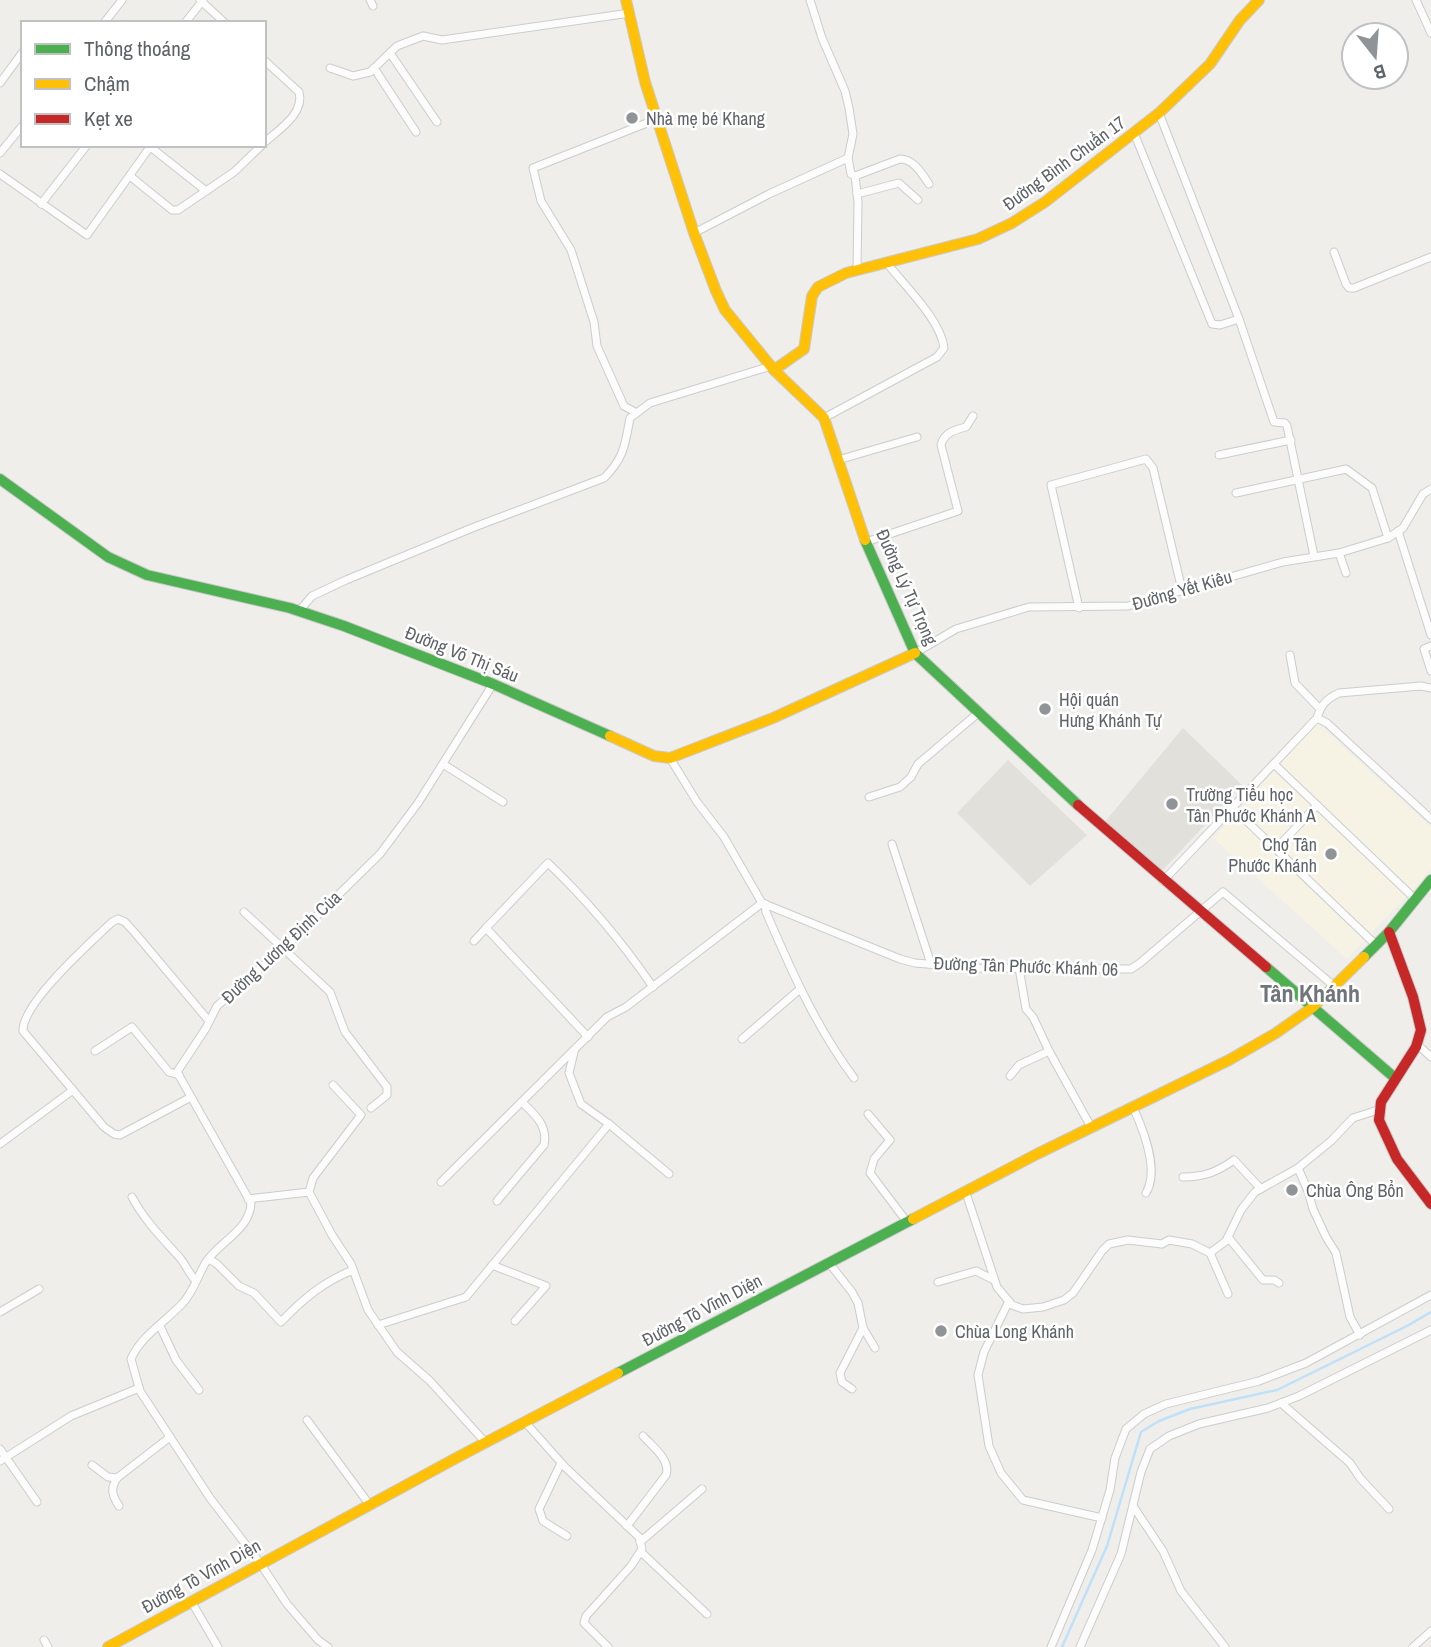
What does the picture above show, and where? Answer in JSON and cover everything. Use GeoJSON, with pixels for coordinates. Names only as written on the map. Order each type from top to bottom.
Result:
{"type":"FeatureCollection","features":[{"type":"Feature","properties":{"kind":"main road","name":"Đường Lý Tự Trọng"},"geometry":{"type":"LineString","coordinates":[[626,0],[645,82],[694,233],[716,291],[725,310],[773,368],[824,418],[866,542],[915,653],[977,714],[1101,827],[1395,1078]]}},
{"type":"Feature","properties":{"kind":"main road","name":"Đường Bình Chuẩn 17"},"geometry":{"type":"LineString","coordinates":[[773,368],[804,349],[812,296],[818,287],[839,275],[978,239],[1012,223],[1045,202],[1159,113],[1210,64],[1240,20],[1259,0]]}},
{"type":"Feature","properties":{"kind":"main road","name":"Đường Võ Thị Sáu"},"geometry":{"type":"LineString","coordinates":[[0,479],[108,557],[148,575],[299,611],[493,684],[654,756],[670,758]]}},
{"type":"Feature","properties":{"kind":"main road"},"geometry":{"type":"LineString","coordinates":[[670,758],[773,718],[915,653]]}},
{"type":"Feature","properties":{"kind":"main road","name":"Đường Tô Vĩnh Diện"},"geometry":{"type":"LineString","coordinates":[[108,1647],[485,1442],[1276,1033],[1312,1007],[1334,986],[1389,932],[1414,898],[1430,884]]}},
{"type":"Feature","properties":{"kind":"main road"},"geometry":{"type":"LineString","coordinates":[[1389,932],[1421,1024],[1418,1045],[1395,1078],[1378,1111],[1379,1122],[1397,1159],[1431,1203]]}},
{"type":"Feature","properties":{"kind":"street"},"geometry":{"type":"LineString","coordinates":[[106,21],[122,0]]}},
{"type":"Feature","properties":{"kind":"street"},"geometry":{"type":"LineString","coordinates":[[810,0],[847,99],[853,134],[848,158],[851,174],[855,176],[857,194],[858,270]]}},
{"type":"Feature","properties":{"kind":"street"},"geometry":{"type":"LineString","coordinates":[[1416,0],[1431,33]]}},
{"type":"Feature","properties":{"kind":"street"},"geometry":{"type":"LineString","coordinates":[[187,21],[202,1],[223,21]]}},
{"type":"Feature","properties":{"kind":"street"},"geometry":{"type":"LineString","coordinates":[[330,68],[353,76],[370,72],[397,46],[423,36],[442,40],[630,13]]}},
{"type":"Feature","properties":{"kind":"street"},"geometry":{"type":"LineString","coordinates":[[0,83],[21,53]]}},
{"type":"Feature","properties":{"kind":"street"},"geometry":{"type":"LineString","coordinates":[[390,53],[437,122]]}},
{"type":"Feature","properties":{"kind":"street"},"geometry":{"type":"LineString","coordinates":[[266,62],[299,92],[301,103],[293,117],[266,142]]}},
{"type":"Feature","properties":{"kind":"street"},"geometry":{"type":"LineString","coordinates":[[374,68],[416,132]]}},
{"type":"Feature","properties":{"kind":"street"},"geometry":{"type":"LineString","coordinates":[[1159,113],[1239,319],[1274,422],[1285,423],[1291,440],[1314,556]]}},
{"type":"Feature","properties":{"kind":"street"},"geometry":{"type":"LineString","coordinates":[[635,412],[624,406],[597,346],[594,322],[571,250],[541,201],[533,168],[657,119]]}},
{"type":"Feature","properties":{"kind":"street"},"geometry":{"type":"LineString","coordinates":[[0,153],[21,127]]}},
{"type":"Feature","properties":{"kind":"street"},"geometry":{"type":"LineString","coordinates":[[1134,133],[1212,324],[1220,325],[1239,319]]}},
{"type":"Feature","properties":{"kind":"street"},"geometry":{"type":"LineString","coordinates":[[41,204],[85,147]]}},
{"type":"Feature","properties":{"kind":"street"},"geometry":{"type":"LineString","coordinates":[[0,174],[87,235],[148,147]]}},
{"type":"Feature","properties":{"kind":"street"},"geometry":{"type":"LineString","coordinates":[[150,147],[206,191]]}},
{"type":"Feature","properties":{"kind":"street"},"geometry":{"type":"LineString","coordinates":[[130,176],[172,210],[178,210],[233,172],[261,147]]}},
{"type":"Feature","properties":{"kind":"street"},"geometry":{"type":"LineString","coordinates":[[694,233],[769,194],[848,158]]}},
{"type":"Feature","properties":{"kind":"street"},"geometry":{"type":"LineString","coordinates":[[855,176],[906,159],[914,164],[929,184]]}},
{"type":"Feature","properties":{"kind":"street"},"geometry":{"type":"LineString","coordinates":[[857,194],[899,183],[918,200]]}},
{"type":"Feature","properties":{"kind":"street"},"geometry":{"type":"LineString","coordinates":[[1334,252],[1349,288],[1431,257]]}},
{"type":"Feature","properties":{"kind":"street"},"geometry":{"type":"LineString","coordinates":[[824,418],[937,357],[944,348],[943,338],[930,317],[886,262]]}},
{"type":"Feature","properties":{"kind":"street"},"geometry":{"type":"LineString","coordinates":[[299,611],[312,596],[345,579],[604,478],[615,467],[623,453],[630,418],[650,403],[773,368]]}},
{"type":"Feature","properties":{"kind":"street"},"geometry":{"type":"LineString","coordinates":[[866,542],[958,511],[941,445],[943,438],[953,430],[965,427],[973,416]]}},
{"type":"Feature","properties":{"kind":"street"},"geometry":{"type":"LineString","coordinates":[[838,460],[917,437]]}},
{"type":"Feature","properties":{"kind":"street"},"geometry":{"type":"LineString","coordinates":[[1219,454],[1291,440]]}},
{"type":"Feature","properties":{"kind":"street"},"geometry":{"type":"LineString","coordinates":[[1079,608],[1051,485],[1146,459],[1153,468],[1181,590]]}},
{"type":"Feature","properties":{"kind":"street"},"geometry":{"type":"LineString","coordinates":[[1236,494],[1346,469],[1372,488],[1388,538]]}},
{"type":"Feature","properties":{"kind":"street","name":"Đường Yết Kiêu"},"geometry":{"type":"LineString","coordinates":[[915,653],[956,629],[1029,607],[1128,606],[1314,556],[1339,553],[1388,538],[1408,520],[1423,494],[1431,489]]}},
{"type":"Feature","properties":{"kind":"street"},"geometry":{"type":"LineString","coordinates":[[1398,531],[1431,635]]}},
{"type":"Feature","properties":{"kind":"street"},"geometry":{"type":"LineString","coordinates":[[1339,553],[1346,573]]}},
{"type":"Feature","properties":{"kind":"street"},"geometry":{"type":"LineString","coordinates":[[1431,646],[1424,649],[1431,671]]}},
{"type":"Feature","properties":{"kind":"street"},"geometry":{"type":"LineString","coordinates":[[1290,655],[1295,682],[1320,709]]}},
{"type":"Feature","properties":{"kind":"street","name":"Đường Lương Định Của"},"geometry":{"type":"LineString","coordinates":[[179,1075],[177,1072],[181,1063],[199,1040],[217,1006],[284,948],[380,854],[443,764],[493,684]]}},
{"type":"Feature","properties":{"kind":"street"},"geometry":{"type":"LineString","coordinates":[[1164,880],[1317,718],[1329,698],[1339,693],[1421,686],[1431,688]]}},
{"type":"Feature","properties":{"kind":"street"},"geometry":{"type":"LineString","coordinates":[[869,797],[889,793],[900,787],[911,777],[918,764],[977,714]]}},
{"type":"Feature","properties":{"kind":"street"},"geometry":{"type":"LineString","coordinates":[[1317,718],[1327,723],[1431,819]]}},
{"type":"Feature","properties":{"kind":"street"},"geometry":{"type":"LineString","coordinates":[[670,758],[697,802],[724,837],[764,903],[800,989],[840,1059],[854,1078]]}},
{"type":"Feature","properties":{"kind":"street"},"geometry":{"type":"LineString","coordinates":[[443,764],[503,802]]}},
{"type":"Feature","properties":{"kind":"street"},"geometry":{"type":"LineString","coordinates":[[1274,764],[1414,898]]}},
{"type":"Feature","properties":{"kind":"street"},"geometry":{"type":"LineString","coordinates":[[1276,849],[1317,805]]}},
{"type":"Feature","properties":{"kind":"street"},"geometry":{"type":"LineString","coordinates":[[1233,808],[1376,945]]}},
{"type":"Feature","properties":{"kind":"street"},"geometry":{"type":"LineString","coordinates":[[892,844],[931,964]]}},
{"type":"Feature","properties":{"kind":"street"},"geometry":{"type":"LineString","coordinates":[[474,941],[548,863],[580,893],[653,987]]}},
{"type":"Feature","properties":{"kind":"street","name":"Đường Tân Phước Khánh 06"},"geometry":{"type":"LineString","coordinates":[[764,903],[900,958],[931,964],[1130,969],[1202,913],[1223,892],[1334,986]]}},
{"type":"Feature","properties":{"kind":"street"},"geometry":{"type":"LineString","coordinates":[[440,1182],[607,1017],[626,1007],[764,903]]}},
{"type":"Feature","properties":{"kind":"street"},"geometry":{"type":"LineString","coordinates":[[244,912],[330,992],[345,1032],[386,1084],[389,1092],[371,1108]]}},
{"type":"Feature","properties":{"kind":"street"},"geometry":{"type":"LineString","coordinates":[[191,1097],[120,1135],[114,1134],[104,1127],[23,1031],[22,1022],[50,983],[112,922],[121,919],[209,1021]]}},
{"type":"Feature","properties":{"kind":"street"},"geometry":{"type":"LineString","coordinates":[[486,928],[588,1037]]}},
{"type":"Feature","properties":{"kind":"street"},"geometry":{"type":"LineString","coordinates":[[1018,968],[1026,1009],[1033,1017],[1091,1127]]}},
{"type":"Feature","properties":{"kind":"street"},"geometry":{"type":"LineString","coordinates":[[741,1039],[800,989]]}},
{"type":"Feature","properties":{"kind":"street"},"geometry":{"type":"LineString","coordinates":[[1421,1024],[1431,1017]]}},
{"type":"Feature","properties":{"kind":"street"},"geometry":{"type":"LineString","coordinates":[[95,1051],[132,1027],[169,1072],[179,1075],[251,1203],[245,1221],[209,1259],[185,1302],[141,1342],[131,1359],[139,1388],[210,1498],[260,1563],[287,1604],[318,1640],[328,1647]]}},
{"type":"Feature","properties":{"kind":"street"},"geometry":{"type":"LineString","coordinates":[[1418,1045],[1431,1057]]}},
{"type":"Feature","properties":{"kind":"street"},"geometry":{"type":"LineString","coordinates":[[574,1051],[569,1073],[581,1104],[669,1174]]}},
{"type":"Feature","properties":{"kind":"street"},"geometry":{"type":"LineString","coordinates":[[1010,1076],[1019,1065],[1049,1051]]}},
{"type":"Feature","properties":{"kind":"street"},"geometry":{"type":"LineString","coordinates":[[333,1085],[361,1115],[313,1178],[309,1192],[353,1270],[368,1310],[397,1352],[430,1381],[485,1442]]}},
{"type":"Feature","properties":{"kind":"street"},"geometry":{"type":"LineString","coordinates":[[0,1144],[73,1090]]}},
{"type":"Feature","properties":{"kind":"street"},"geometry":{"type":"LineString","coordinates":[[497,1201],[544,1145],[546,1134],[541,1121],[522,1102]]}},
{"type":"Feature","properties":{"kind":"street"},"geometry":{"type":"LineString","coordinates":[[1133,1107],[1143,1129],[1150,1157],[1149,1188],[1146,1193]]}},
{"type":"Feature","properties":{"kind":"street"},"geometry":{"type":"LineString","coordinates":[[966,1193],[995,1281],[1009,1301],[1023,1309],[1043,1307],[1064,1300],[1073,1293],[1109,1244],[1128,1240],[1162,1244],[1169,1240],[1192,1244],[1210,1253],[1215,1251],[1228,1237],[1241,1210],[1261,1189],[1298,1168],[1331,1141],[1353,1118],[1378,1111]]}},
{"type":"Feature","properties":{"kind":"street"},"geometry":{"type":"LineString","coordinates":[[868,1114],[890,1140],[874,1159],[870,1173],[907,1222]]}},
{"type":"Feature","properties":{"kind":"street"},"geometry":{"type":"LineString","coordinates":[[378,1325],[460,1300],[470,1292],[609,1124]]}},
{"type":"Feature","properties":{"kind":"street"},"geometry":{"type":"LineString","coordinates":[[1183,1177],[1198,1177],[1217,1172],[1234,1160],[1261,1189]]}},
{"type":"Feature","properties":{"kind":"street"},"geometry":{"type":"LineString","coordinates":[[1298,1168],[1312,1209],[1336,1253],[1350,1317],[1360,1335]]}},
{"type":"Feature","properties":{"kind":"street"},"geometry":{"type":"LineString","coordinates":[[248,1199],[309,1192]]}},
{"type":"Feature","properties":{"kind":"street"},"geometry":{"type":"LineString","coordinates":[[132,1197],[196,1281]]}},
{"type":"Feature","properties":{"kind":"street"},"geometry":{"type":"LineString","coordinates":[[1228,1237],[1263,1280],[1279,1283]]}},
{"type":"Feature","properties":{"kind":"street"},"geometry":{"type":"LineString","coordinates":[[1210,1253],[1228,1294]]}},
{"type":"Feature","properties":{"kind":"street"},"geometry":{"type":"LineString","coordinates":[[209,1259],[239,1286],[254,1293],[281,1322],[312,1292],[331,1279],[353,1270]]}},
{"type":"Feature","properties":{"kind":"street"},"geometry":{"type":"LineString","coordinates":[[828,1263],[852,1292],[858,1303],[863,1328],[875,1348]]}},
{"type":"Feature","properties":{"kind":"street"},"geometry":{"type":"LineString","coordinates":[[492,1265],[546,1286],[514,1321]]}},
{"type":"Feature","properties":{"kind":"street"},"geometry":{"type":"LineString","coordinates":[[938,1282],[976,1271],[995,1281]]}},
{"type":"Feature","properties":{"kind":"street"},"geometry":{"type":"LineString","coordinates":[[0,1312],[38,1289]]}},
{"type":"Feature","properties":{"kind":"street"},"geometry":{"type":"LineString","coordinates":[[1051,1647],[1092,1550],[1126,1429],[1144,1414],[1166,1404],[1259,1381],[1306,1363],[1431,1295]]}},
{"type":"Feature","properties":{"kind":"street"},"geometry":{"type":"LineString","coordinates":[[1009,1301],[984,1352],[978,1375],[989,1446],[1000,1473],[1023,1500],[1102,1518]]}},
{"type":"Feature","properties":{"kind":"street"},"geometry":{"type":"LineString","coordinates":[[160,1326],[176,1360],[199,1391]]}},
{"type":"Feature","properties":{"kind":"street"},"geometry":{"type":"LineString","coordinates":[[852,1389],[842,1382],[840,1373],[863,1328]]}},
{"type":"Feature","properties":{"kind":"street"},"geometry":{"type":"LineString","coordinates":[[1080,1647],[1121,1554],[1141,1472],[1150,1449],[1169,1436],[1199,1424],[1281,1403],[1431,1330]]}},
{"type":"Feature","properties":{"kind":"street"},"geometry":{"type":"LineString","coordinates":[[3,1460],[71,1416],[139,1388]]}},
{"type":"Feature","properties":{"kind":"street"},"geometry":{"type":"LineString","coordinates":[[1281,1403],[1350,1462],[1360,1478],[1390,1509]]}},
{"type":"Feature","properties":{"kind":"street"},"geometry":{"type":"LineString","coordinates":[[307,1420],[369,1504]]}},
{"type":"Feature","properties":{"kind":"street"},"geometry":{"type":"LineString","coordinates":[[525,1422],[561,1463],[639,1537],[642,1549],[631,1566],[586,1616],[584,1623],[608,1647]]}},
{"type":"Feature","properties":{"kind":"street"},"geometry":{"type":"LineString","coordinates":[[627,1526],[668,1470],[666,1461],[643,1436]]}},
{"type":"Feature","properties":{"kind":"street"},"geometry":{"type":"LineString","coordinates":[[119,1506],[111,1487],[117,1478],[170,1437]]}},
{"type":"Feature","properties":{"kind":"street"},"geometry":{"type":"LineString","coordinates":[[0,1448],[3,1460],[37,1502]]}},
{"type":"Feature","properties":{"kind":"street"},"geometry":{"type":"LineString","coordinates":[[561,1463],[539,1509],[543,1521],[567,1536]]}},
{"type":"Feature","properties":{"kind":"street"},"geometry":{"type":"LineString","coordinates":[[92,1465],[108,1477],[117,1478]]}},
{"type":"Feature","properties":{"kind":"street"},"geometry":{"type":"LineString","coordinates":[[640,1542],[702,1489]]}},
{"type":"Feature","properties":{"kind":"street"},"geometry":{"type":"LineString","coordinates":[[1133,1506],[1163,1551],[1181,1591],[1225,1647]]}},
{"type":"Feature","properties":{"kind":"street"},"geometry":{"type":"LineString","coordinates":[[640,1552],[707,1614]]}},
{"type":"Feature","properties":{"kind":"street"},"geometry":{"type":"LineString","coordinates":[[191,1601],[218,1647]]}},
{"type":"Feature","properties":{"kind":"street"},"geometry":{"type":"LineString","coordinates":[[1413,1647],[1431,1631]]}},
{"type":"Feature","properties":{"kind":"shaded area","name":"Chợ Tân Phước Khánh"},"geometry":{"type":"Polygon","coordinates":[[[1317,723],[1431,827],[1431,870],[1347,959],[1213,838],[1317,723]]]}},
{"type":"Feature","properties":{"kind":"shaded area","name":"Trường Tiểu học Tân Phước Khánh A"},"geometry":{"type":"Polygon","coordinates":[[[1183,728],[1242,785],[1161,872],[1104,823],[1183,728]]]}},
{"type":"Feature","properties":{"kind":"shaded area"},"geometry":{"type":"Polygon","coordinates":[[[1008,760],[1087,835],[1030,886],[957,813],[1008,760]]]}},
{"type":"Feature","properties":{"kind":"waterway"},"geometry":{"type":"LineString","coordinates":[[1062,1647],[1107,1546],[1141,1432],[1159,1421],[1190,1409],[1277,1390],[1431,1312]]}},
{"type":"Feature","properties":{"kind":"traffic: fast"},"geometry":{"type":"LineString","coordinates":[[0,479],[108,557],[147,575],[290,608],[344,626],[493,684],[610,736]]}},
{"type":"Feature","properties":{"kind":"traffic: fast"},"geometry":{"type":"LineString","coordinates":[[865,540],[915,653],[1078,805]]}},
{"type":"Feature","properties":{"kind":"traffic: fast"},"geometry":{"type":"LineString","coordinates":[[1364,957],[1389,932],[1431,880]]}},
{"type":"Feature","properties":{"kind":"traffic: fast"},"geometry":{"type":"LineString","coordinates":[[1266,967],[1395,1078]]}},
{"type":"Feature","properties":{"kind":"traffic: fast"},"geometry":{"type":"LineString","coordinates":[[618,1373],[913,1219]]}},
{"type":"Feature","properties":{"kind":"traffic: slow"},"geometry":{"type":"LineString","coordinates":[[626,0],[645,82],[694,233],[716,291],[725,310],[774,370],[824,418],[865,540]]}},
{"type":"Feature","properties":{"kind":"traffic: slow"},"geometry":{"type":"LineString","coordinates":[[774,370],[804,349],[812,296],[818,287],[846,273],[978,239],[1012,223],[1045,202],[1159,113],[1210,64],[1240,20],[1259,0]]}},
{"type":"Feature","properties":{"kind":"traffic: slow"},"geometry":{"type":"LineString","coordinates":[[610,736],[654,756],[670,758],[773,718],[915,653]]}},
{"type":"Feature","properties":{"kind":"traffic: slow"},"geometry":{"type":"LineString","coordinates":[[913,1219],[1037,1154],[1229,1060],[1276,1033],[1313,1007],[1364,957]]}},
{"type":"Feature","properties":{"kind":"traffic: slow"},"geometry":{"type":"LineString","coordinates":[[108,1647],[618,1373]]}},
{"type":"Feature","properties":{"kind":"traffic: jam"},"geometry":{"type":"LineString","coordinates":[[1078,805],[1266,967]]}},
{"type":"Feature","properties":{"kind":"traffic: jam"},"geometry":{"type":"LineString","coordinates":[[1389,932],[1413,997],[1421,1030],[1416,1047],[1381,1102],[1379,1120],[1397,1159],[1431,1204]]}},
{"type":"Feature","properties":{"kind":"place","name":"Nhà mẹ bé Khang"},"geometry":{"type":"Point","coordinates":[632,118]}},
{"type":"Feature","properties":{"kind":"place","name":"Hội quán Hưng Khánh Tự"},"geometry":{"type":"Point","coordinates":[1045,709]}},
{"type":"Feature","properties":{"kind":"place","name":"Trường Tiểu học Tân Phước Khánh A"},"geometry":{"type":"Point","coordinates":[1172,804]}},
{"type":"Feature","properties":{"kind":"place","name":"Chợ Tân Phước Khánh"},"geometry":{"type":"Point","coordinates":[1331,854]}},
{"type":"Feature","properties":{"kind":"place","name":"Chùa Ông Bổn"},"geometry":{"type":"Point","coordinates":[1292,1190]}},
{"type":"Feature","properties":{"kind":"place","name":"Chùa Long Khánh"},"geometry":{"type":"Point","coordinates":[941,1331]}},
{"type":"Feature","properties":{"kind":"district","name":"Tân Khánh"},"geometry":{"type":"Point","coordinates":[1310,993]}}]}
